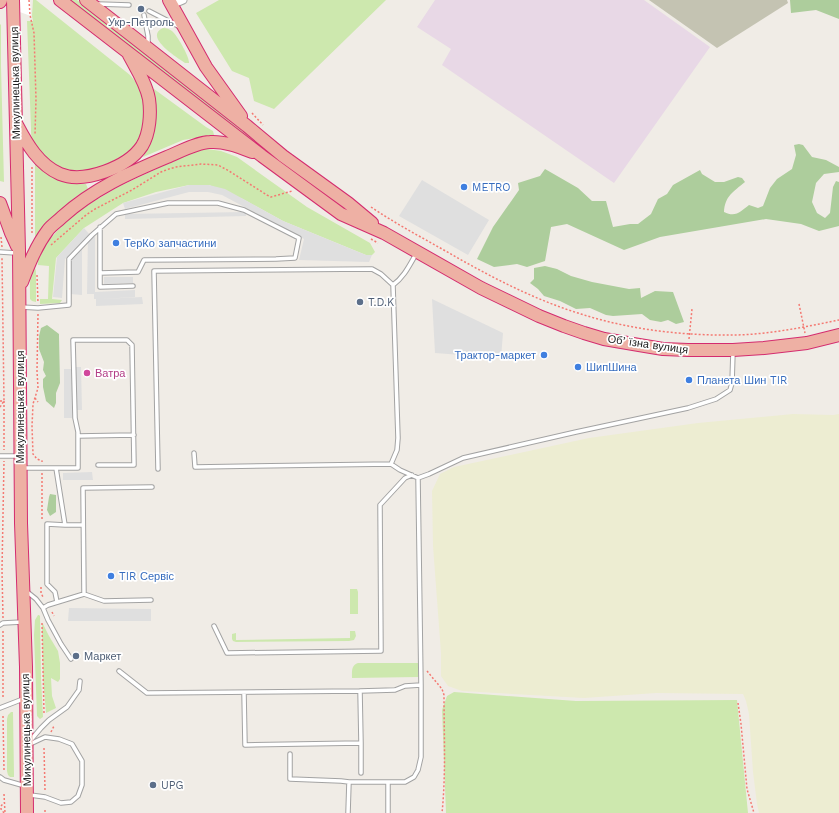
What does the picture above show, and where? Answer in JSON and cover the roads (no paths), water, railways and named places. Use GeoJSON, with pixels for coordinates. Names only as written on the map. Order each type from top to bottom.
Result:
{"type":"FeatureCollection","features":[{"type":"Feature","properties":{"kind":"highway","name":"Микулинецька вулиця"},"geometry":{"type":"LineString","coordinates":[[13,0],[20,290],[21,523],[24,589],[27,813]]}},
{"type":"Feature","properties":{"kind":"highway"},"geometry":{"type":"LineString","coordinates":[[60,0],[262,156],[341,214],[384,233]]}},
{"type":"Feature","properties":{"kind":"highway"},"geometry":{"type":"LineString","coordinates":[[88,2],[283,156],[348,203],[384,233]]}},
{"type":"Feature","properties":{"kind":"highway"},"geometry":{"type":"LineString","coordinates":[[170,2],[206,67],[251,130]]}},
{"type":"Feature","properties":{"kind":"highway"},"geometry":{"type":"LineString","coordinates":[[16,123],[33,152],[46,165],[62,175],[73,177],[92,176],[106,172],[123,164],[142,146],[147,134],[150,109],[149,97],[127,52]]}},
{"type":"Feature","properties":{"kind":"highway"},"geometry":{"type":"LineString","coordinates":[[20,290],[35,251],[49,229],[93,193],[133,171],[178,152],[209,142],[227,144],[262,156]]}},
{"type":"Feature","properties":{"kind":"highway"},"geometry":{"type":"LineString","coordinates":[[0,202],[19,252]]}},
{"type":"Feature","properties":{"kind":"highway","name":"Обʼїзна вулиця"},"geometry":{"type":"LineString","coordinates":[[384,233],[481,288],[539,316],[584,333],[621,342],[663,349],[733,350],[807,343],[839,335]]}},
{"type":"Feature","properties":{"kind":"street"},"geometry":{"type":"LineString","coordinates":[[170,2],[183,0]]}},
{"type":"Feature","properties":{"kind":"lane"},"geometry":{"type":"LineString","coordinates":[[88,2],[129,6]]}},
{"type":"Feature","properties":{"kind":"lane"},"geometry":{"type":"LineString","coordinates":[[149,11],[185,29]]}},
{"type":"Feature","properties":{"kind":"lane"},"geometry":{"type":"LineString","coordinates":[[144,15],[148,36],[148,48]]}},
{"type":"Feature","properties":{"kind":"lane"},"geometry":{"type":"LineString","coordinates":[[20,307],[38,308],[69,305],[69,259],[100,227],[116,214],[168,203],[218,203],[244,210],[298,238],[295,258],[144,260],[138,272],[100,273]]}},
{"type":"Feature","properties":{"kind":"lane"},"geometry":{"type":"LineString","coordinates":[[100,227],[100,287],[133,286]]}},
{"type":"Feature","properties":{"kind":"lane"},"geometry":{"type":"LineString","coordinates":[[1,252],[19,252]]}},
{"type":"Feature","properties":{"kind":"lane"},"geometry":{"type":"LineString","coordinates":[[393,286],[404,274],[417,252]]}},
{"type":"Feature","properties":{"kind":"lane"},"geometry":{"type":"LineString","coordinates":[[158,469],[154,271],[372,269],[381,274],[393,286],[398,438],[397,450],[391,464]]}},
{"type":"Feature","properties":{"kind":"lane"},"geometry":{"type":"LineString","coordinates":[[2,456],[42,468],[78,468],[78,436],[75,418],[73,340],[127,340],[132,345],[134,465],[98,465]]}},
{"type":"Feature","properties":{"kind":"lane"},"geometry":{"type":"LineString","coordinates":[[194,453],[195,467],[391,464],[418,478],[463,458],[688,408],[716,399],[730,390],[732,383],[733,350]]}},
{"type":"Feature","properties":{"kind":"lane"},"geometry":{"type":"LineString","coordinates":[[78,436],[134,435]]}},
{"type":"Feature","properties":{"kind":"lane"},"geometry":{"type":"LineString","coordinates":[[56,468],[65,525]]}},
{"type":"Feature","properties":{"kind":"lane"},"geometry":{"type":"LineString","coordinates":[[214,626],[227,653],[382,651],[380,505],[405,478],[412,475]]}},
{"type":"Feature","properties":{"kind":"lane"},"geometry":{"type":"LineString","coordinates":[[290,754],[290,779],[349,782],[405,782],[414,777],[418,770],[421,757],[421,664],[418,478]]}},
{"type":"Feature","properties":{"kind":"lane"},"geometry":{"type":"LineString","coordinates":[[84,594],[83,488],[152,487]]}},
{"type":"Feature","properties":{"kind":"lane"},"geometry":{"type":"LineString","coordinates":[[57,602],[55,592],[47,584],[47,524],[83,525]]}},
{"type":"Feature","properties":{"kind":"lane"},"geometry":{"type":"LineString","coordinates":[[24,589],[36,599],[43,608],[61,644],[71,659]]}},
{"type":"Feature","properties":{"kind":"lane"},"geometry":{"type":"LineString","coordinates":[[43,608],[84,594],[104,601],[151,600]]}},
{"type":"Feature","properties":{"kind":"lane"},"geometry":{"type":"LineString","coordinates":[[1,624],[24,622]]}},
{"type":"Feature","properties":{"kind":"lane"},"geometry":{"type":"LineString","coordinates":[[119,671],[148,693],[395,690],[405,686],[421,685]]}},
{"type":"Feature","properties":{"kind":"lane"},"geometry":{"type":"LineString","coordinates":[[27,745],[49,720],[68,707],[79,690],[80,681]]}},
{"type":"Feature","properties":{"kind":"lane"},"geometry":{"type":"LineString","coordinates":[[360,691],[361,773]]}},
{"type":"Feature","properties":{"kind":"lane"},"geometry":{"type":"LineString","coordinates":[[244,692],[245,745],[361,743]]}},
{"type":"Feature","properties":{"kind":"lane"},"geometry":{"type":"LineString","coordinates":[[0,708],[26,698]]}},
{"type":"Feature","properties":{"kind":"lane"},"geometry":{"type":"LineString","coordinates":[[0,777],[27,791],[61,803],[71,802],[78,796],[82,785],[82,761],[72,744],[59,739],[45,737],[27,745]]}},
{"type":"Feature","properties":{"kind":"lane"},"geometry":{"type":"LineString","coordinates":[[348,813],[349,782]]}},
{"type":"Feature","properties":{"kind":"lane"},"geometry":{"type":"LineString","coordinates":[[388,783],[388,813]]}},
{"type":"Feature","properties":{"kind":"place","name":"Укр-Петроль"},"geometry":{"type":"Point","coordinates":[141,9]}},
{"type":"Feature","properties":{"kind":"place","name":"METRO"},"geometry":{"type":"Point","coordinates":[464,187]}},
{"type":"Feature","properties":{"kind":"place","name":"ТерКо запчастини"},"geometry":{"type":"Point","coordinates":[116,243]}},
{"type":"Feature","properties":{"kind":"place","name":"T.D.K"},"geometry":{"type":"Point","coordinates":[360,302]}},
{"type":"Feature","properties":{"kind":"place","name":"Трактор-маркет"},"geometry":{"type":"Point","coordinates":[544,355]}},
{"type":"Feature","properties":{"kind":"place","name":"ШипШина"},"geometry":{"type":"Point","coordinates":[578,367]}},
{"type":"Feature","properties":{"kind":"place","name":"Ватра"},"geometry":{"type":"Point","coordinates":[87,373]}},
{"type":"Feature","properties":{"kind":"place","name":"Планета Шин TIR"},"geometry":{"type":"Point","coordinates":[689,380]}},
{"type":"Feature","properties":{"kind":"place","name":"TIR Сервіс"},"geometry":{"type":"Point","coordinates":[111,576]}},
{"type":"Feature","properties":{"kind":"place","name":"Маркет"},"geometry":{"type":"Point","coordinates":[76,656]}},
{"type":"Feature","properties":{"kind":"place","name":"UPG"},"geometry":{"type":"Point","coordinates":[153,785]}}]}
